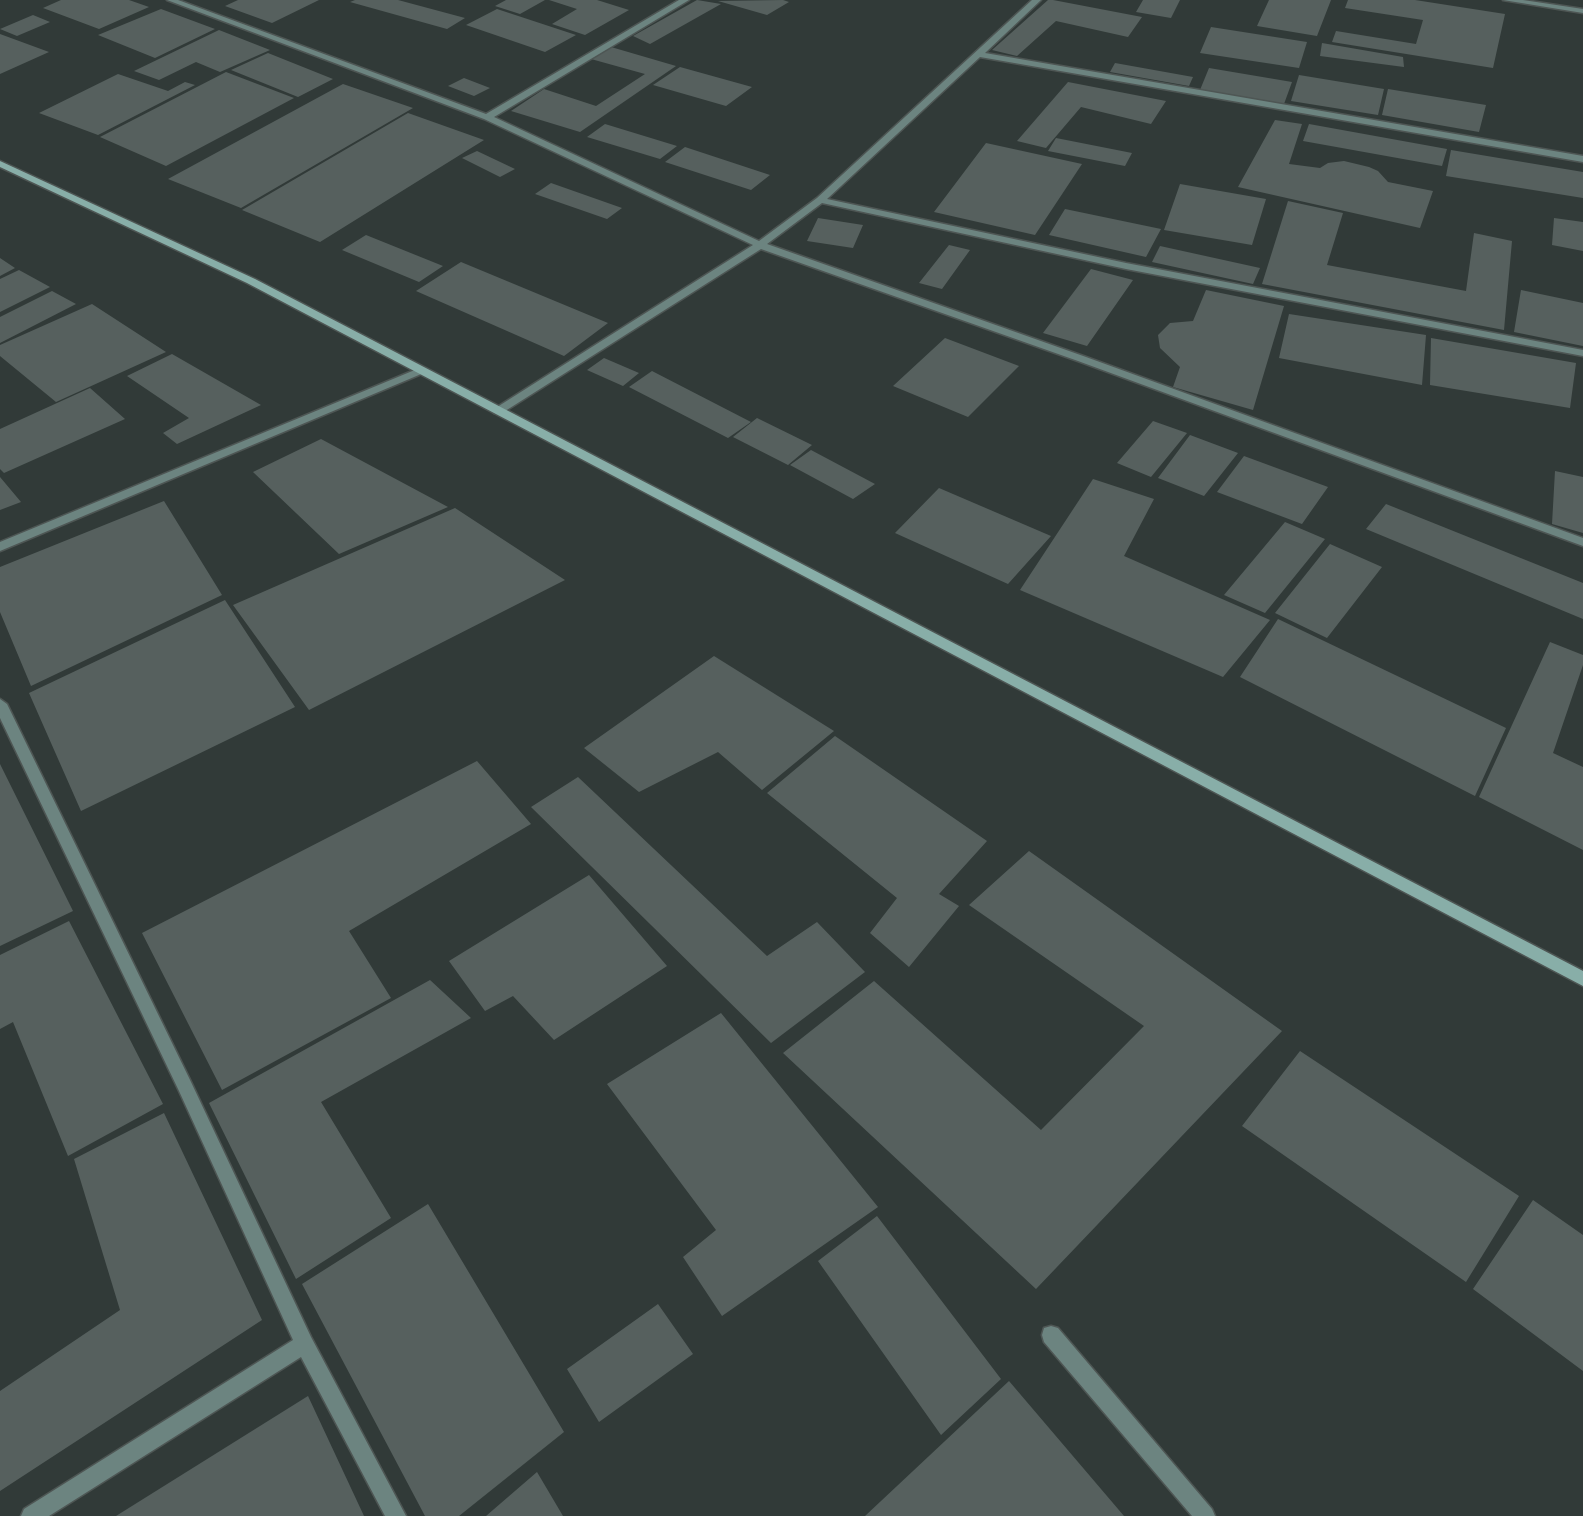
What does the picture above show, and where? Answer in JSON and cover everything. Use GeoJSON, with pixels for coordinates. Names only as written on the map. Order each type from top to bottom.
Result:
{"type":"FeatureCollection","features":[{"type":"Feature","properties":{"kind":"main road"},"geometry":{"type":"LineString","coordinates":[[0,164],[251,281],[1583,979]]}},
{"type":"Feature","properties":{"kind":"street"},"geometry":{"type":"LineString","coordinates":[[171,0],[487,117],[760,245],[1108,368],[1583,542]]}},
{"type":"Feature","properties":{"kind":"street"},"geometry":{"type":"LineString","coordinates":[[487,117],[685,0]]}},
{"type":"Feature","properties":{"kind":"street"},"geometry":{"type":"LineString","coordinates":[[498,411],[760,245],[820,200],[1037,0]]}},
{"type":"Feature","properties":{"kind":"street"},"geometry":{"type":"LineString","coordinates":[[1507,0],[1583,11]]}},
{"type":"Feature","properties":{"kind":"street"},"geometry":{"type":"LineString","coordinates":[[978,54],[1583,159]]}},
{"type":"Feature","properties":{"kind":"street"},"geometry":{"type":"LineString","coordinates":[[820,200],[1126,266],[1583,353]]}},
{"type":"Feature","properties":{"kind":"street"},"geometry":{"type":"LineString","coordinates":[[0,547],[422,370]]}},
{"type":"Feature","properties":{"kind":"street"},"geometry":{"type":"LineString","coordinates":[[0,704],[185,1087],[304,1344],[396,1516]]}},
{"type":"Feature","properties":{"kind":"street"},"geometry":{"type":"LineString","coordinates":[[1051,1335],[1205,1516]]}},
{"type":"Feature","properties":{"kind":"street"},"geometry":{"type":"LineString","coordinates":[[31,1516],[304,1344]]}},
{"type":"Feature","properties":{"kind":"building"},"geometry":{"type":"Polygon","coordinates":[[[61,0],[129,0],[149,7],[99,29],[43,8],[61,0]]]}},
{"type":"Feature","properties":{"kind":"building"},"geometry":{"type":"Polygon","coordinates":[[[238,0],[319,0],[272,23],[225,6],[238,0]]]}},
{"type":"Feature","properties":{"kind":"building"},"geometry":{"type":"Polygon","coordinates":[[[398,0],[465,18],[447,29],[350,2],[398,0]]]}},
{"type":"Feature","properties":{"kind":"building"},"geometry":{"type":"Polygon","coordinates":[[[506,0],[545,0],[520,14],[495,6],[506,0]]]}},
{"type":"Feature","properties":{"kind":"building"},"geometry":{"type":"Polygon","coordinates":[[[549,0],[597,0],[629,10],[585,35],[552,24],[577,9],[549,0]]]}},
{"type":"Feature","properties":{"kind":"building"},"geometry":{"type":"Polygon","coordinates":[[[697,0],[721,4],[650,44],[633,36],[697,0]]]}},
{"type":"Feature","properties":{"kind":"building"},"geometry":{"type":"Polygon","coordinates":[[[1048,0],[1142,17],[1128,37],[1056,21],[1017,56],[992,50],[1048,0]]]}},
{"type":"Feature","properties":{"kind":"building"},"geometry":{"type":"Polygon","coordinates":[[[1143,0],[1180,0],[1171,18],[1136,12],[1143,0]]]}},
{"type":"Feature","properties":{"kind":"building"},"geometry":{"type":"Polygon","coordinates":[[[1269,0],[1331,0],[1317,36],[1257,26],[1269,0]]]}},
{"type":"Feature","properties":{"kind":"building"},"geometry":{"type":"Polygon","coordinates":[[[1348,0],[1415,0],[1505,14],[1493,68],[1332,42],[1336,31],[1416,44],[1423,20],[1345,8],[1348,0]]]}},
{"type":"Feature","properties":{"kind":"building"},"geometry":{"type":"Polygon","coordinates":[[[718,1],[789,2],[767,15],[718,1]]]}},
{"type":"Feature","properties":{"kind":"building"},"geometry":{"type":"Polygon","coordinates":[[[161,9],[215,29],[155,58],[98,35],[161,9]]]}},
{"type":"Feature","properties":{"kind":"building"},"geometry":{"type":"Polygon","coordinates":[[[497,9],[576,35],[545,52],[466,25],[497,9]]]}},
{"type":"Feature","properties":{"kind":"building"},"geometry":{"type":"Polygon","coordinates":[[[33,15],[50,22],[17,36],[0,29],[33,15]]]}},
{"type":"Feature","properties":{"kind":"building"},"geometry":{"type":"Polygon","coordinates":[[[1211,27],[1307,42],[1299,68],[1200,53],[1211,27]]]}},
{"type":"Feature","properties":{"kind":"building"},"geometry":{"type":"Polygon","coordinates":[[[219,30],[270,50],[220,72],[196,62],[159,80],[134,71],[219,30]]]}},
{"type":"Feature","properties":{"kind":"building"},"geometry":{"type":"Polygon","coordinates":[[[0,34],[49,52],[0,74],[0,34]]]}},
{"type":"Feature","properties":{"kind":"building"},"geometry":{"type":"Polygon","coordinates":[[[1322,43],[1403,57],[1404,67],[1320,56],[1322,43]]]}},
{"type":"Feature","properties":{"kind":"building"},"geometry":{"type":"Polygon","coordinates":[[[611,47],[676,66],[580,132],[511,111],[544,89],[596,106],[645,74],[591,59],[611,47]]]}},
{"type":"Feature","properties":{"kind":"building"},"geometry":{"type":"Polygon","coordinates":[[[268,53],[333,79],[298,97],[231,70],[268,53]]]}},
{"type":"Feature","properties":{"kind":"building"},"geometry":{"type":"Polygon","coordinates":[[[1115,63],[1193,77],[1189,86],[1110,72],[1115,63]]]}},
{"type":"Feature","properties":{"kind":"building"},"geometry":{"type":"Polygon","coordinates":[[[680,67],[752,87],[726,106],[653,85],[680,67]]]}},
{"type":"Feature","properties":{"kind":"building"},"geometry":{"type":"Polygon","coordinates":[[[1209,68],[1292,82],[1284,104],[1200,90],[1209,68]]]}},
{"type":"Feature","properties":{"kind":"building"},"geometry":{"type":"Polygon","coordinates":[[[226,72],[294,98],[166,166],[100,137],[226,72]]]}},
{"type":"Feature","properties":{"kind":"building"},"geometry":{"type":"Polygon","coordinates":[[[118,74],[168,91],[185,82],[195,85],[98,135],[39,113],[118,74]]]}},
{"type":"Feature","properties":{"kind":"building"},"geometry":{"type":"Polygon","coordinates":[[[1299,75],[1384,89],[1378,115],[1291,101],[1299,75]]]}},
{"type":"Feature","properties":{"kind":"building"},"geometry":{"type":"Polygon","coordinates":[[[464,78],[490,88],[474,96],[448,86],[464,78]]]}},
{"type":"Feature","properties":{"kind":"building"},"geometry":{"type":"Polygon","coordinates":[[[1068,82],[1166,101],[1151,124],[1081,107],[1046,148],[1017,141],[1068,82]]]}},
{"type":"Feature","properties":{"kind":"building"},"geometry":{"type":"Polygon","coordinates":[[[343,84],[413,108],[241,208],[168,179],[343,84]]]}},
{"type":"Feature","properties":{"kind":"building"},"geometry":{"type":"Polygon","coordinates":[[[1388,89],[1486,105],[1479,132],[1382,115],[1388,89]]]}},
{"type":"Feature","properties":{"kind":"building"},"geometry":{"type":"Polygon","coordinates":[[[408,113],[484,140],[320,242],[242,210],[408,113]]]}},
{"type":"Feature","properties":{"kind":"building"},"geometry":{"type":"Polygon","coordinates":[[[1275,120],[1302,124],[1289,164],[1320,168],[1328,163],[1344,161],[1378,171],[1388,182],[1433,191],[1420,228],[1238,187],[1275,120]]]}},
{"type":"Feature","properties":{"kind":"building"},"geometry":{"type":"Polygon","coordinates":[[[605,124],[677,146],[660,159],[587,137],[605,124]]]}},
{"type":"Feature","properties":{"kind":"building"},"geometry":{"type":"Polygon","coordinates":[[[1309,124],[1447,149],[1442,166],[1303,141],[1309,124]]]}},
{"type":"Feature","properties":{"kind":"building"},"geometry":{"type":"Polygon","coordinates":[[[1056,138],[1132,153],[1125,166],[1048,151],[1056,138]]]}},
{"type":"Feature","properties":{"kind":"building"},"geometry":{"type":"Polygon","coordinates":[[[986,143],[1082,164],[1035,235],[934,212],[986,143]]]}},
{"type":"Feature","properties":{"kind":"building"},"geometry":{"type":"Polygon","coordinates":[[[685,147],[770,175],[751,190],[665,162],[685,147]]]}},
{"type":"Feature","properties":{"kind":"building"},"geometry":{"type":"Polygon","coordinates":[[[1451,150],[1583,172],[1583,198],[1446,176],[1451,150]]]}},
{"type":"Feature","properties":{"kind":"building"},"geometry":{"type":"Polygon","coordinates":[[[477,151],[515,169],[500,177],[462,158],[477,151]]]}},
{"type":"Feature","properties":{"kind":"building"},"geometry":{"type":"Polygon","coordinates":[[[551,183],[622,208],[607,219],[535,194],[551,183]]]}},
{"type":"Feature","properties":{"kind":"building"},"geometry":{"type":"Polygon","coordinates":[[[1180,184],[1266,199],[1252,245],[1164,230],[1180,184]]]}},
{"type":"Feature","properties":{"kind":"building"},"geometry":{"type":"Polygon","coordinates":[[[1288,201],[1343,213],[1327,265],[1466,291],[1474,233],[1512,241],[1504,330],[1262,284],[1288,201]]]}},
{"type":"Feature","properties":{"kind":"building"},"geometry":{"type":"Polygon","coordinates":[[[1065,209],[1161,229],[1146,257],[1049,235],[1065,209]]]}},
{"type":"Feature","properties":{"kind":"building"},"geometry":{"type":"Polygon","coordinates":[[[818,218],[863,225],[853,248],[807,241],[818,218]]]}},
{"type":"Feature","properties":{"kind":"building"},"geometry":{"type":"Polygon","coordinates":[[[1554,218],[1583,222],[1583,251],[1552,245],[1554,218]]]}},
{"type":"Feature","properties":{"kind":"building"},"geometry":{"type":"Polygon","coordinates":[[[366,235],[443,266],[419,282],[342,250],[366,235]]]}},
{"type":"Feature","properties":{"kind":"building"},"geometry":{"type":"Polygon","coordinates":[[[949,245],[970,250],[942,289],[919,283],[949,245]]]}},
{"type":"Feature","properties":{"kind":"building"},"geometry":{"type":"Polygon","coordinates":[[[1160,246],[1260,268],[1253,284],[1152,262],[1160,246]]]}},
{"type":"Feature","properties":{"kind":"building"},"geometry":{"type":"Polygon","coordinates":[[[0,258],[15,268],[0,276],[0,258]]]}},
{"type":"Feature","properties":{"kind":"building"},"geometry":{"type":"Polygon","coordinates":[[[461,262],[608,323],[564,356],[416,291],[461,262]]]}},
{"type":"Feature","properties":{"kind":"building"},"geometry":{"type":"Polygon","coordinates":[[[1091,269],[1133,280],[1087,346],[1043,333],[1091,269]]]}},
{"type":"Feature","properties":{"kind":"building"},"geometry":{"type":"Polygon","coordinates":[[[19,270],[50,287],[0,312],[0,279],[19,270]]]}},
{"type":"Feature","properties":{"kind":"building"},"geometry":{"type":"Polygon","coordinates":[[[1206,290],[1284,306],[1253,410],[1173,387],[1180,367],[1160,348],[1158,335],[1170,323],[1193,321],[1206,290]]]}},
{"type":"Feature","properties":{"kind":"building"},"geometry":{"type":"Polygon","coordinates":[[[1521,290],[1583,303],[1583,346],[1514,332],[1521,290]]]}},
{"type":"Feature","properties":{"kind":"building"},"geometry":{"type":"Polygon","coordinates":[[[52,291],[76,304],[0,343],[0,317],[52,291]]]}},
{"type":"Feature","properties":{"kind":"building"},"geometry":{"type":"Polygon","coordinates":[[[92,304],[166,352],[56,402],[0,356],[0,345],[92,304]]]}},
{"type":"Feature","properties":{"kind":"building"},"geometry":{"type":"Polygon","coordinates":[[[1289,314],[1426,335],[1422,385],[1279,358],[1289,314]]]}},
{"type":"Feature","properties":{"kind":"building"},"geometry":{"type":"Polygon","coordinates":[[[945,338],[1019,366],[968,417],[893,386],[945,338]]]}},
{"type":"Feature","properties":{"kind":"building"},"geometry":{"type":"Polygon","coordinates":[[[1431,338],[1576,363],[1570,408],[1430,385],[1431,338]]]}},
{"type":"Feature","properties":{"kind":"building"},"geometry":{"type":"Polygon","coordinates":[[[172,354],[261,405],[177,444],[163,433],[189,418],[127,376],[172,354]]]}},
{"type":"Feature","properties":{"kind":"building"},"geometry":{"type":"Polygon","coordinates":[[[604,358],[639,373],[623,386],[587,370],[604,358]]]}},
{"type":"Feature","properties":{"kind":"building"},"geometry":{"type":"Polygon","coordinates":[[[652,371],[751,422],[728,438],[629,387],[652,371]]]}},
{"type":"Feature","properties":{"kind":"building"},"geometry":{"type":"Polygon","coordinates":[[[90,388],[125,419],[4,473],[0,469],[0,429],[90,388]]]}},
{"type":"Feature","properties":{"kind":"building"},"geometry":{"type":"Polygon","coordinates":[[[757,418],[812,445],[788,465],[733,437],[757,418]]]}},
{"type":"Feature","properties":{"kind":"building"},"geometry":{"type":"Polygon","coordinates":[[[1153,421],[1187,433],[1151,477],[1117,463],[1153,421]]]}},
{"type":"Feature","properties":{"kind":"building"},"geometry":{"type":"Polygon","coordinates":[[[1190,435],[1238,453],[1204,496],[1158,478],[1190,435]]]}},
{"type":"Feature","properties":{"kind":"building"},"geometry":{"type":"Polygon","coordinates":[[[321,439],[448,507],[339,554],[253,472],[321,439]]]}},
{"type":"Feature","properties":{"kind":"building"},"geometry":{"type":"Polygon","coordinates":[[[811,450],[875,484],[853,499],[790,465],[811,450]]]}},
{"type":"Feature","properties":{"kind":"building"},"geometry":{"type":"Polygon","coordinates":[[[1244,456],[1328,487],[1302,524],[1217,492],[1244,456]]]}},
{"type":"Feature","properties":{"kind":"building"},"geometry":{"type":"Polygon","coordinates":[[[1555,471],[1583,477],[1583,533],[1552,524],[1555,471]]]}},
{"type":"Feature","properties":{"kind":"building"},"geometry":{"type":"Polygon","coordinates":[[[0,477],[21,502],[0,510],[0,477]]]}},
{"type":"Feature","properties":{"kind":"building"},"geometry":{"type":"Polygon","coordinates":[[[1093,479],[1154,499],[1124,556],[1270,620],[1223,677],[1020,590],[1093,479]]]}},
{"type":"Feature","properties":{"kind":"building"},"geometry":{"type":"Polygon","coordinates":[[[939,488],[1051,536],[1008,584],[895,533],[939,488]]]}},
{"type":"Feature","properties":{"kind":"building"},"geometry":{"type":"Polygon","coordinates":[[[164,501],[222,595],[31,686],[0,612],[0,567],[164,501]]]}},
{"type":"Feature","properties":{"kind":"building"},"geometry":{"type":"Polygon","coordinates":[[[1386,504],[1583,583],[1583,619],[1366,529],[1386,504]]]}},
{"type":"Feature","properties":{"kind":"building"},"geometry":{"type":"Polygon","coordinates":[[[455,508],[565,580],[309,710],[233,605],[455,508]]]}},
{"type":"Feature","properties":{"kind":"building"},"geometry":{"type":"Polygon","coordinates":[[[1285,522],[1325,539],[1265,613],[1224,595],[1285,522]]]}},
{"type":"Feature","properties":{"kind":"building"},"geometry":{"type":"Polygon","coordinates":[[[1330,544],[1382,567],[1327,638],[1275,613],[1330,544]]]}},
{"type":"Feature","properties":{"kind":"building"},"geometry":{"type":"Polygon","coordinates":[[[225,600],[295,707],[81,811],[29,693],[225,600]]]}},
{"type":"Feature","properties":{"kind":"building"},"geometry":{"type":"Polygon","coordinates":[[[1278,619],[1506,728],[1475,796],[1240,677],[1278,619]]]}},
{"type":"Feature","properties":{"kind":"building"},"geometry":{"type":"Polygon","coordinates":[[[1550,642],[1583,655],[1583,665],[1553,753],[1583,767],[1583,850],[1479,797],[1550,642]]]}},
{"type":"Feature","properties":{"kind":"building"},"geometry":{"type":"Polygon","coordinates":[[[714,656],[834,731],[762,790],[718,752],[639,792],[584,748],[714,656]]]}},
{"type":"Feature","properties":{"kind":"building"},"geometry":{"type":"Polygon","coordinates":[[[835,736],[987,841],[939,894],[959,906],[909,967],[870,933],[897,898],[767,793],[835,736]]]}},
{"type":"Feature","properties":{"kind":"building"},"geometry":{"type":"Polygon","coordinates":[[[477,761],[531,824],[349,931],[391,998],[222,1090],[142,933],[477,761]]]}},
{"type":"Feature","properties":{"kind":"building"},"geometry":{"type":"Polygon","coordinates":[[[0,764],[73,911],[0,946],[0,764]]]}},
{"type":"Feature","properties":{"kind":"building"},"geometry":{"type":"Polygon","coordinates":[[[578,777],[767,956],[817,922],[865,972],[771,1043],[531,807],[578,777]]]}},
{"type":"Feature","properties":{"kind":"building"},"geometry":{"type":"Polygon","coordinates":[[[1029,851],[1282,1031],[1036,1289],[783,1053],[874,981],[1041,1130],[1144,1026],[969,905],[1029,851]]]}},
{"type":"Feature","properties":{"kind":"building"},"geometry":{"type":"Polygon","coordinates":[[[589,875],[667,966],[554,1040],[513,996],[485,1011],[449,961],[589,875]]]}},
{"type":"Feature","properties":{"kind":"building"},"geometry":{"type":"Polygon","coordinates":[[[69,921],[163,1104],[68,1156],[13,1022],[0,1029],[0,955],[69,921]]]}},
{"type":"Feature","properties":{"kind":"building"},"geometry":{"type":"Polygon","coordinates":[[[430,980],[471,1018],[321,1102],[391,1218],[296,1279],[209,1103],[430,980]]]}},
{"type":"Feature","properties":{"kind":"building"},"geometry":{"type":"Polygon","coordinates":[[[721,1013],[878,1207],[722,1316],[683,1257],[716,1230],[607,1084],[721,1013]]]}},
{"type":"Feature","properties":{"kind":"building"},"geometry":{"type":"Polygon","coordinates":[[[1300,1051],[1519,1196],[1466,1282],[1242,1126],[1300,1051]]]}},
{"type":"Feature","properties":{"kind":"building"},"geometry":{"type":"Polygon","coordinates":[[[164,1113],[262,1320],[0,1491],[0,1391],[120,1310],[74,1159],[164,1113]]]}},
{"type":"Feature","properties":{"kind":"building"},"geometry":{"type":"Polygon","coordinates":[[[1533,1200],[1583,1235],[1583,1371],[1473,1289],[1533,1200]]]}},
{"type":"Feature","properties":{"kind":"building"},"geometry":{"type":"Polygon","coordinates":[[[428,1204],[564,1432],[459,1516],[425,1516],[302,1284],[428,1204]]]}},
{"type":"Feature","properties":{"kind":"building"},"geometry":{"type":"Polygon","coordinates":[[[877,1216],[1001,1379],[941,1435],[818,1261],[877,1216]]]}},
{"type":"Feature","properties":{"kind":"building"},"geometry":{"type":"Polygon","coordinates":[[[658,1304],[693,1354],[599,1422],[567,1369],[658,1304]]]}},
{"type":"Feature","properties":{"kind":"building"},"geometry":{"type":"Polygon","coordinates":[[[1009,1381],[1124,1516],[865,1516],[1009,1381]]]}},
{"type":"Feature","properties":{"kind":"building"},"geometry":{"type":"Polygon","coordinates":[[[308,1396],[364,1516],[116,1516],[308,1396]]]}},
{"type":"Feature","properties":{"kind":"building"},"geometry":{"type":"Polygon","coordinates":[[[537,1472],[563,1516],[486,1516],[537,1472]]]}}]}
